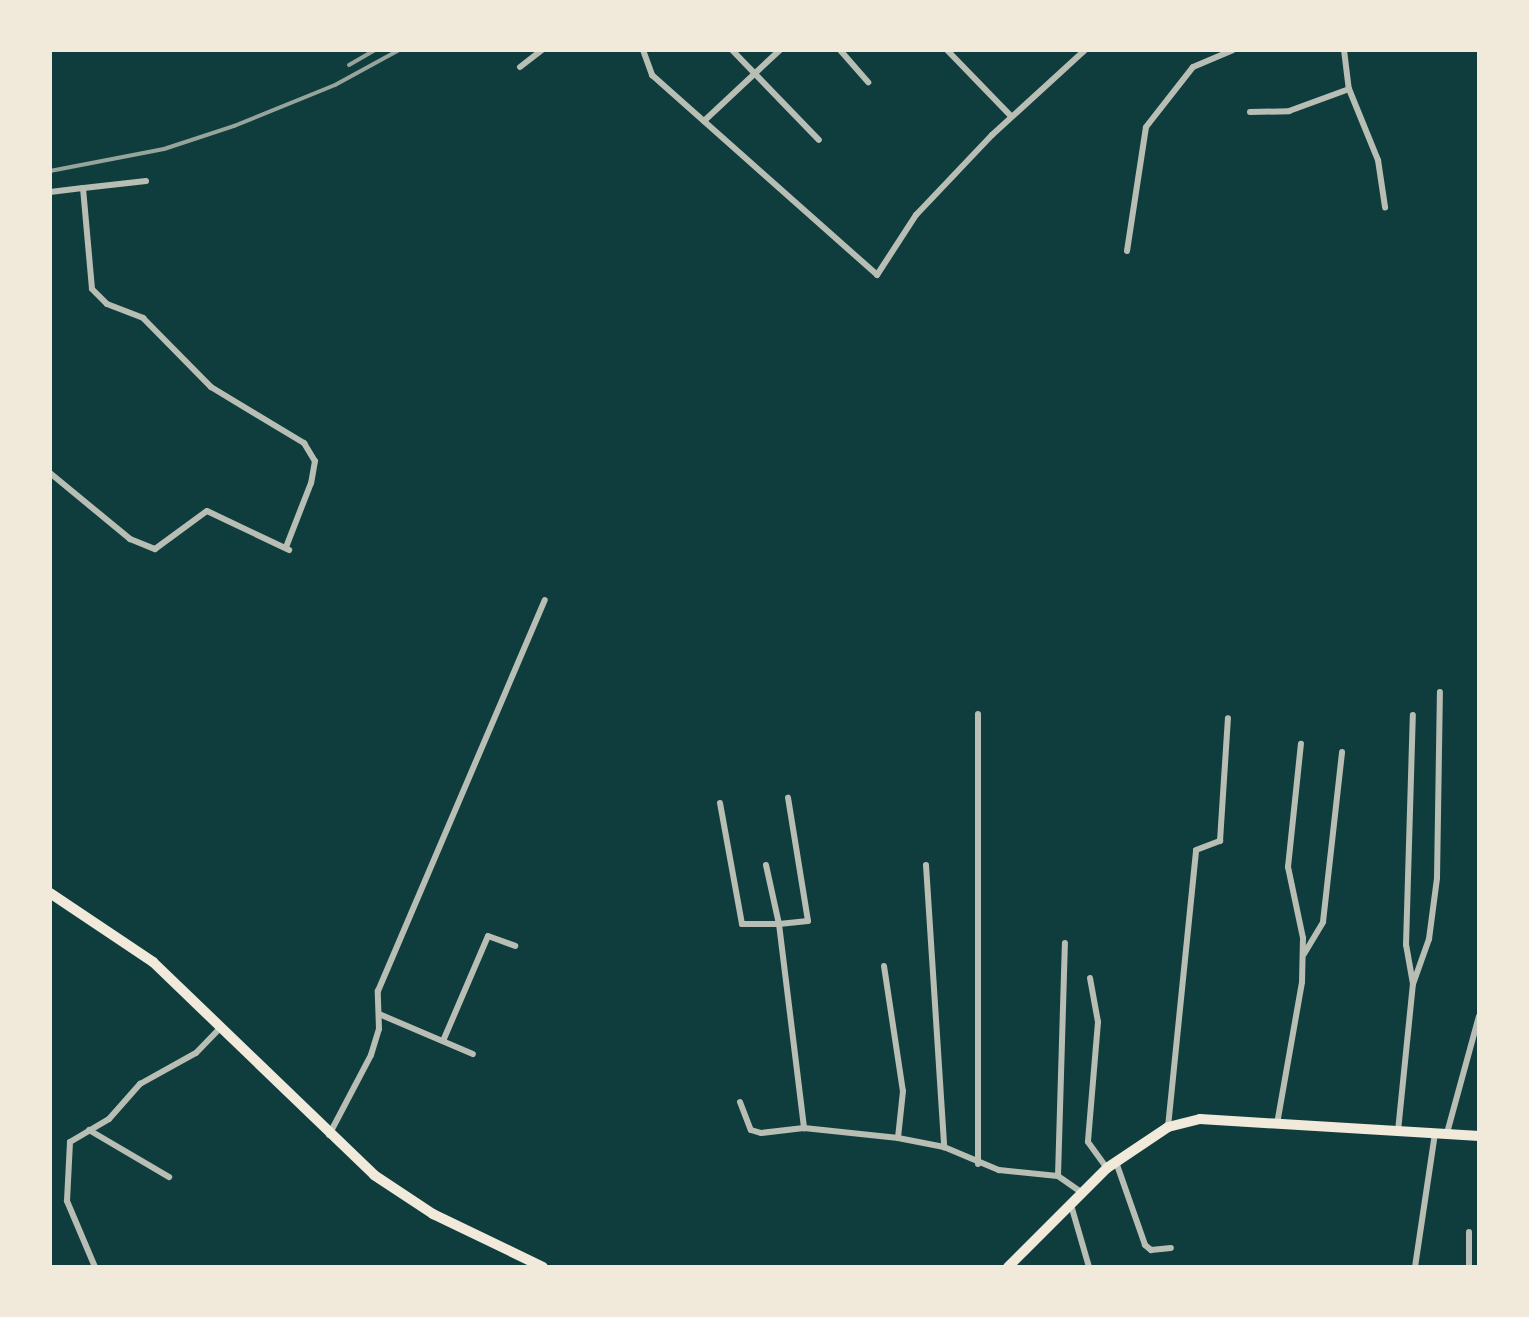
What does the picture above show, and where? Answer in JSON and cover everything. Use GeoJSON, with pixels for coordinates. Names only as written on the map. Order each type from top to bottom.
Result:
{"type":"FeatureCollection","features":[{"type":"Feature","properties":{"kind":"main road"},"geometry":{"type":"LineString","coordinates":[[50,893],[153,962],[329,1135],[374,1175],[433,1214],[543,1267]]}},
{"type":"Feature","properties":{"kind":"main road"},"geometry":{"type":"LineString","coordinates":[[1008,1267],[1111,1164],[1168,1127],[1200,1119],[1479,1136]]}},
{"type":"Feature","properties":{"kind":"street"},"geometry":{"type":"LineString","coordinates":[[520,67],[542,50]]}},
{"type":"Feature","properties":{"kind":"street"},"geometry":{"type":"LineString","coordinates":[[643,50],[652,75],[877,275],[916,215],[1011,116],[1085,50]]}},
{"type":"Feature","properties":{"kind":"street"},"geometry":{"type":"LineString","coordinates":[[732,50],[819,140]]}},
{"type":"Feature","properties":{"kind":"street"},"geometry":{"type":"LineString","coordinates":[[704,121],[780,50]]}},
{"type":"Feature","properties":{"kind":"street"},"geometry":{"type":"LineString","coordinates":[[840,50],[868,82]]}},
{"type":"Feature","properties":{"kind":"street"},"geometry":{"type":"LineString","coordinates":[[947,50],[1011,116]]}},
{"type":"Feature","properties":{"kind":"street"},"geometry":{"type":"LineString","coordinates":[[1127,251],[1146,127],[1193,67],[1233,50]]}},
{"type":"Feature","properties":{"kind":"street"},"geometry":{"type":"LineString","coordinates":[[1344,50],[1349,89],[1378,160],[1385,207]]}},
{"type":"Feature","properties":{"kind":"street"},"geometry":{"type":"LineString","coordinates":[[1250,112],[1289,111],[1349,89]]}},
{"type":"Feature","properties":{"kind":"street"},"geometry":{"type":"LineString","coordinates":[[50,192],[146,181]]}},
{"type":"Feature","properties":{"kind":"street"},"geometry":{"type":"LineString","coordinates":[[50,473],[130,539],[155,549],[207,511],[287,548],[315,461],[289,433],[211,387],[143,318],[107,304],[92,289],[83,188]]}},
{"type":"Feature","properties":{"kind":"street"},"geometry":{"type":"LineString","coordinates":[[329,1135],[371,1055],[379,1014],[378,991],[545,600]]}},
{"type":"Feature","properties":{"kind":"street"},"geometry":{"type":"LineString","coordinates":[[1398,1131],[1413,984],[1429,939],[1437,878],[1440,692]]}},
{"type":"Feature","properties":{"kind":"street"},"geometry":{"type":"LineString","coordinates":[[978,714],[978,1164]]}},
{"type":"Feature","properties":{"kind":"street"},"geometry":{"type":"LineString","coordinates":[[1413,715],[1406,945],[1413,984]]}},
{"type":"Feature","properties":{"kind":"street"},"geometry":{"type":"LineString","coordinates":[[1168,1127],[1196,850],[1220,841],[1228,718]]}},
{"type":"Feature","properties":{"kind":"street"},"geometry":{"type":"LineString","coordinates":[[1277,1124],[1303,957],[1288,867],[1301,744]]}},
{"type":"Feature","properties":{"kind":"street"},"geometry":{"type":"LineString","coordinates":[[1303,957],[1323,922],[1342,752]]}},
{"type":"Feature","properties":{"kind":"street"},"geometry":{"type":"LineString","coordinates":[[720,803],[742,924],[779,924],[808,921],[788,798]]}},
{"type":"Feature","properties":{"kind":"street"},"geometry":{"type":"LineString","coordinates":[[766,865],[779,924],[804,1128]]}},
{"type":"Feature","properties":{"kind":"street"},"geometry":{"type":"LineString","coordinates":[[926,865],[944,1147]]}},
{"type":"Feature","properties":{"kind":"street"},"geometry":{"type":"LineString","coordinates":[[443,1041],[488,936],[515,946]]}},
{"type":"Feature","properties":{"kind":"street"},"geometry":{"type":"LineString","coordinates":[[1058,1176],[1065,943]]}},
{"type":"Feature","properties":{"kind":"street"},"geometry":{"type":"LineString","coordinates":[[884,966],[903,1091],[898,1138]]}},
{"type":"Feature","properties":{"kind":"street"},"geometry":{"type":"LineString","coordinates":[[1090,978],[1098,1022],[1088,1142],[1111,1164],[1145,1245],[1151,1250],[1171,1248]]}},
{"type":"Feature","properties":{"kind":"street"},"geometry":{"type":"LineString","coordinates":[[379,1014],[473,1054]]}},
{"type":"Feature","properties":{"kind":"street"},"geometry":{"type":"LineString","coordinates":[[1447,1133],[1479,1016]]}},
{"type":"Feature","properties":{"kind":"street"},"geometry":{"type":"LineString","coordinates":[[95,1267],[67,1201],[71,1186],[67,1150],[89,1130],[109,1119],[140,1084],[196,1053],[221,1027]]}},
{"type":"Feature","properties":{"kind":"street"},"geometry":{"type":"LineString","coordinates":[[740,1102],[751,1130],[804,1128],[898,1138],[944,1147],[978,1164],[1058,1176],[1081,1192]]}},
{"type":"Feature","properties":{"kind":"street"},"geometry":{"type":"LineString","coordinates":[[89,1130],[169,1177]]}},
{"type":"Feature","properties":{"kind":"street"},"geometry":{"type":"LineString","coordinates":[[1415,1267],[1435,1133]]}},
{"type":"Feature","properties":{"kind":"street"},"geometry":{"type":"LineString","coordinates":[[1070,1203],[1089,1267]]}},
{"type":"Feature","properties":{"kind":"street"},"geometry":{"type":"LineString","coordinates":[[1469,1232],[1469,1267]]}},
{"type":"Feature","properties":{"kind":"railway"},"geometry":{"type":"LineString","coordinates":[[349,65],[375,50]]}},
{"type":"Feature","properties":{"kind":"railway"},"geometry":{"type":"LineString","coordinates":[[50,171],[164,149],[234,126],[335,85],[399,50]]}}]}
